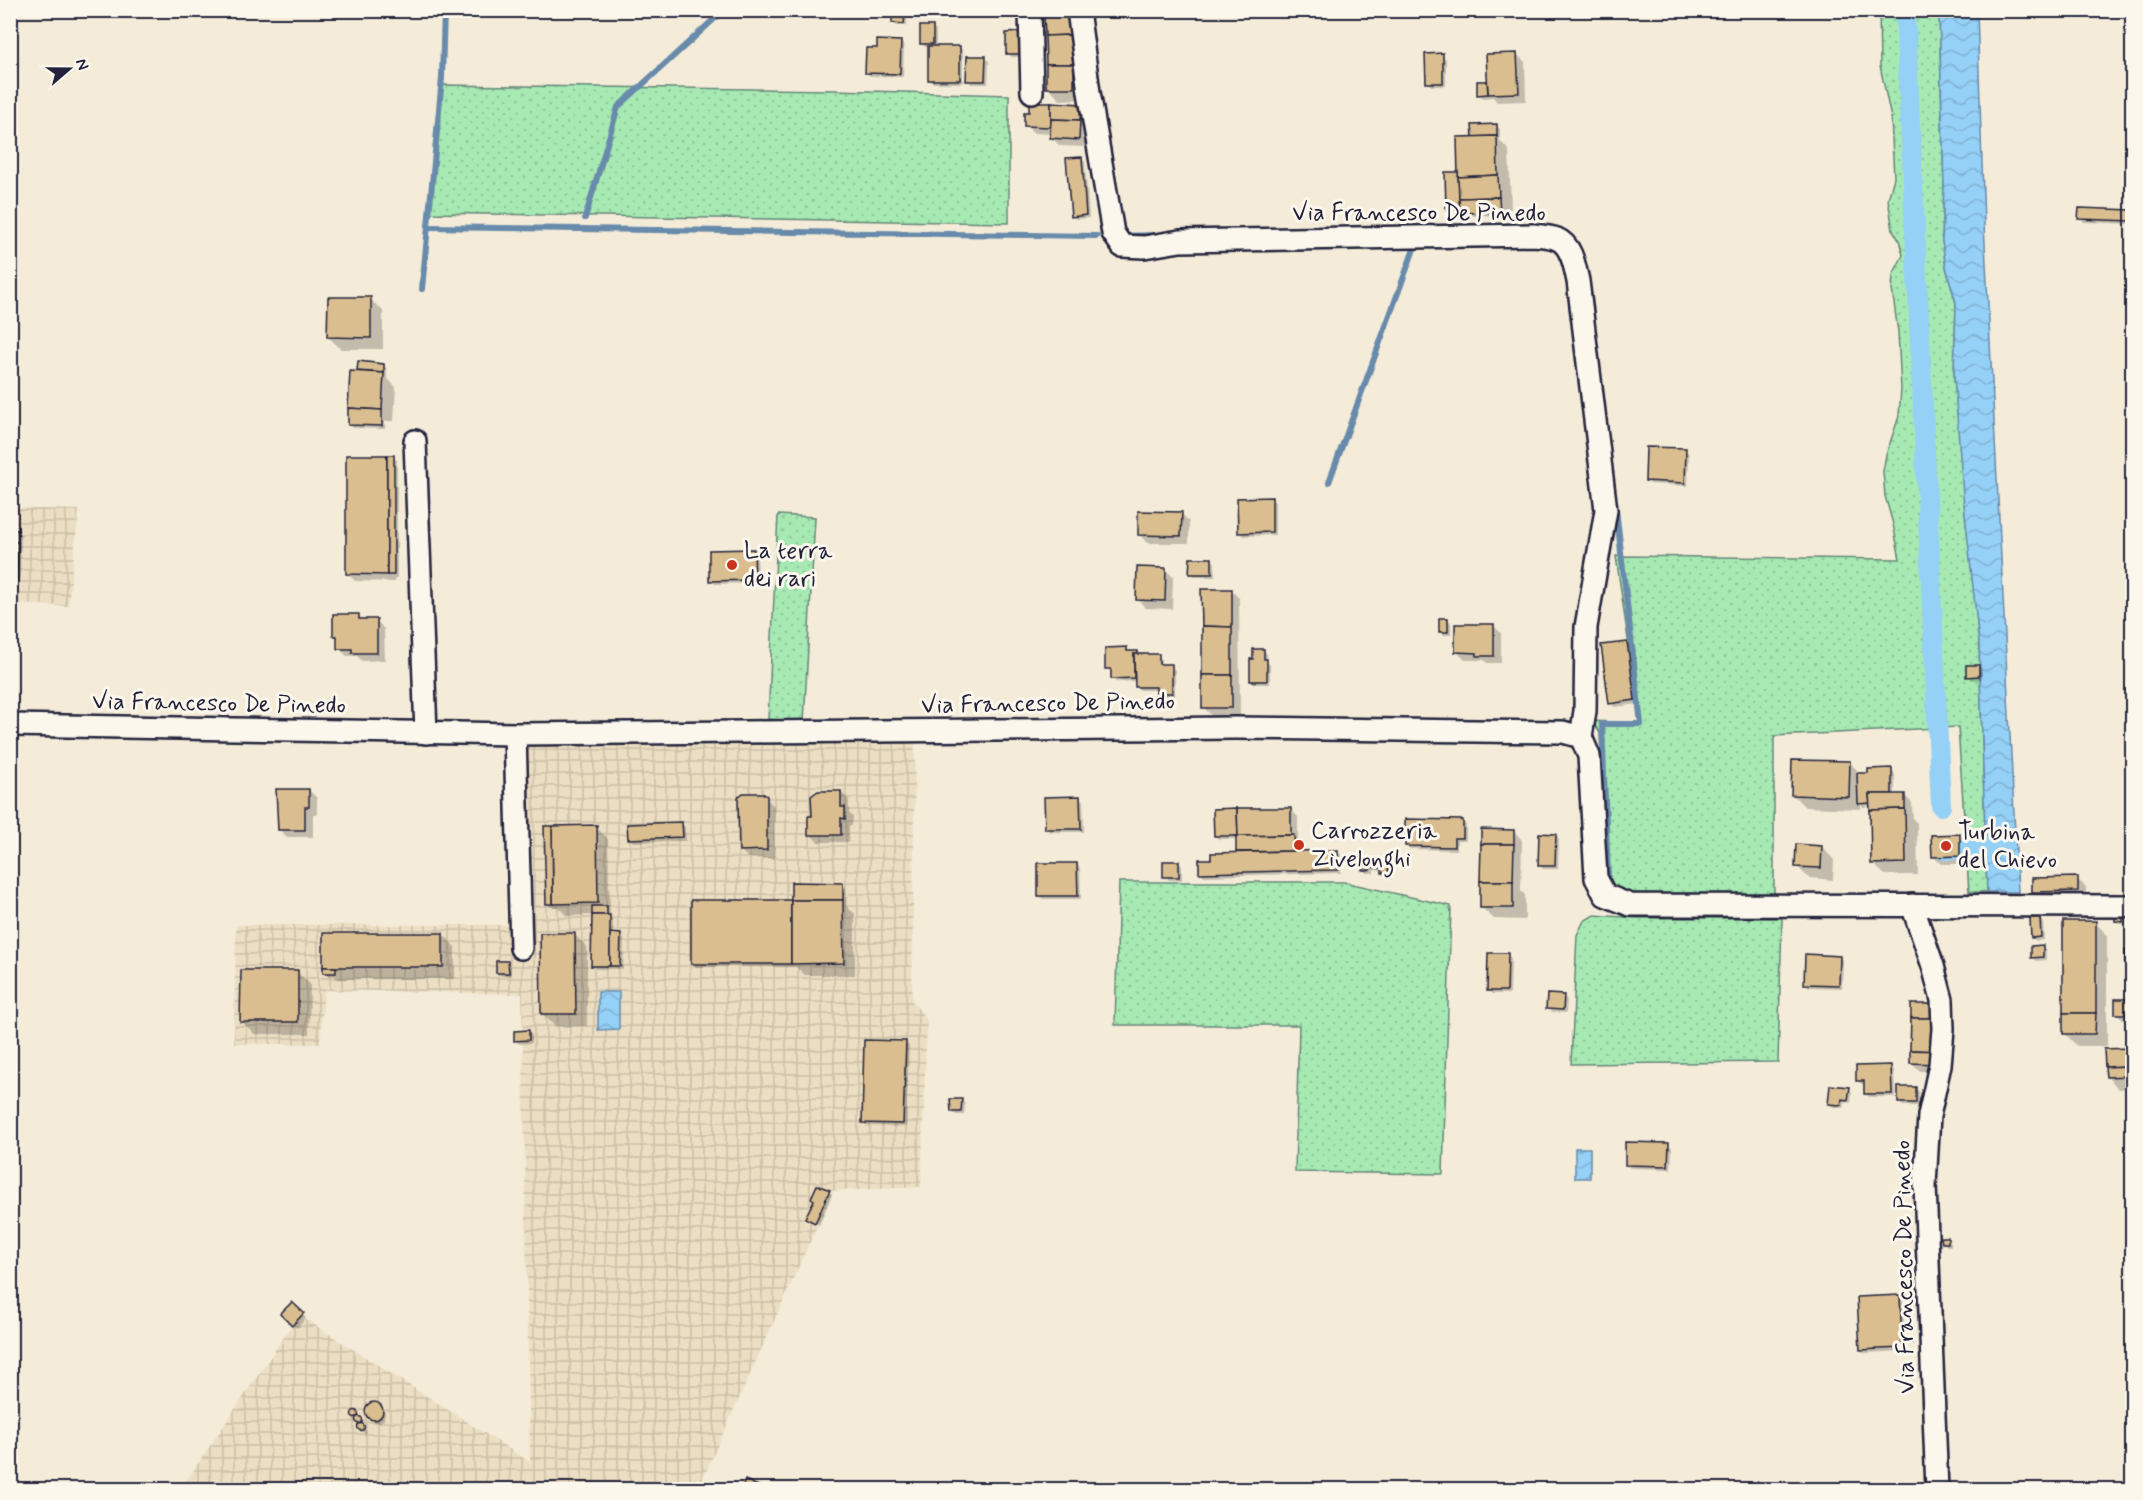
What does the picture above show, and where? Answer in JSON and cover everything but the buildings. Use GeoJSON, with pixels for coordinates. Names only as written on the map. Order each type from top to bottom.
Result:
{"type":"FeatureCollection","features":[{"type":"Feature","properties":{"kind":"street"},"geometry":{"type":"LineString","coordinates":[[1030,10],[1032,92]]}},
{"type":"Feature","properties":{"kind":"street","name":"Via Francesco De Pinedo"},"geometry":{"type":"LineString","coordinates":[[1078,10],[1089,92],[1113,233],[1122,246],[1144,247],[1179,241],[1533,235],[1559,239],[1568,250],[1574,262],[1578,281],[1606,510],[1586,627],[1585,711],[1581,737],[1589,756],[1596,878],[1605,895],[1630,905],[2133,906]]}},
{"type":"Feature","properties":{"kind":"street"},"geometry":{"type":"LineString","coordinates":[[415,441],[426,733]]}},
{"type":"Feature","properties":{"kind":"street","name":"Via Francesco De Pinedo"},"geometry":{"type":"LineString","coordinates":[[10,725],[515,734],[1236,728],[1563,732],[1581,737]]}},
{"type":"Feature","properties":{"kind":"street"},"geometry":{"type":"LineString","coordinates":[[515,734],[521,948]]}},
{"type":"Feature","properties":{"kind":"street","name":"Via Francesco De Pinedo"},"geometry":{"type":"LineString","coordinates":[[1912,905],[1942,1000],[1943,1029],[1940,1065],[1929,1116],[1925,1185],[1937,1490]]}},
{"type":"Feature","properties":{"kind":"shaded area"},"geometry":{"type":"Polygon","coordinates":[[[11,508],[79,510],[68,606],[11,604],[11,508]]]}},
{"type":"Feature","properties":{"kind":"shaded area"},"geometry":{"type":"Polygon","coordinates":[[[915,743],[912,1001],[927,1020],[921,1187],[833,1191],[698,1489],[180,1490],[299,1315],[530,1462],[522,994],[324,990],[320,1044],[234,1044],[236,925],[508,925],[509,746],[915,743]]]}},
{"type":"Feature","properties":{"kind":"green space"},"geometry":{"type":"Polygon","coordinates":[[[1879,11],[1939,11],[1944,186],[1942,241],[1946,267],[1956,303],[1954,376],[1979,643],[1987,892],[1969,892],[1958,727],[1774,736],[1774,897],[1629,896],[1612,887],[1607,877],[1600,733],[1592,721],[1640,723],[1616,556],[1900,559],[1885,496],[1883,471],[1899,416],[1901,389],[1898,332],[1892,289],[1893,275],[1903,255],[1899,240],[1893,230],[1888,199],[1894,178],[1891,118],[1880,66],[1879,11]]]}},
{"type":"Feature","properties":{"kind":"green space"},"geometry":{"type":"Polygon","coordinates":[[[440,85],[833,90],[1009,95],[1009,223],[428,213],[440,85]]]}},
{"type":"Feature","properties":{"kind":"green space"},"geometry":{"type":"Polygon","coordinates":[[[778,515],[815,517],[804,722],[768,719],[778,515]]]}},
{"type":"Feature","properties":{"kind":"green space"},"geometry":{"type":"Polygon","coordinates":[[[1119,882],[1344,882],[1451,906],[1443,1174],[1295,1172],[1299,1025],[1115,1025],[1119,882]]]}},
{"type":"Feature","properties":{"kind":"green space"},"geometry":{"type":"Polygon","coordinates":[[[1594,915],[1637,918],[1782,918],[1778,1062],[1571,1064],[1577,935],[1584,921],[1594,915]]]}},
{"type":"Feature","properties":{"kind":"water"},"geometry":{"type":"Polygon","coordinates":[[[1939,11],[1977,11],[1984,224],[2018,892],[1987,892],[1979,643],[1963,495],[1954,376],[1956,303],[1946,267],[1942,241],[1944,186],[1939,11]]]}},
{"type":"Feature","properties":{"kind":"water"},"geometry":{"type":"Polygon","coordinates":[[[598,992],[619,992],[619,1029],[598,1030],[598,992]]]}},
{"type":"Feature","properties":{"kind":"water"},"geometry":{"type":"Polygon","coordinates":[[[1575,1148],[1590,1148],[1590,1178],[1575,1178],[1575,1148]]]}},
{"type":"Feature","properties":{"kind":"waterway"},"geometry":{"type":"LineString","coordinates":[[422,289],[442,78],[444,10]]}},
{"type":"Feature","properties":{"kind":"waterway"},"geometry":{"type":"LineString","coordinates":[[585,218],[618,107],[724,10]]}},
{"type":"Feature","properties":{"kind":"waterway"},"geometry":{"type":"LineString","coordinates":[[1905,10],[1941,806]]}},
{"type":"Feature","properties":{"kind":"waterway"},"geometry":{"type":"LineString","coordinates":[[428,227],[1097,236]]}},
{"type":"Feature","properties":{"kind":"waterway"},"geometry":{"type":"LineString","coordinates":[[1123,236],[1157,235]]}},
{"type":"Feature","properties":{"kind":"waterway"},"geometry":{"type":"LineString","coordinates":[[1329,482],[1414,249]]}},
{"type":"Feature","properties":{"kind":"waterway"},"geometry":{"type":"LineString","coordinates":[[1608,877],[1602,724],[1641,724],[1616,509]]}},
{"type":"Feature","properties":{"kind":"waterway"},"geometry":{"type":"LineString","coordinates":[[1943,850],[2001,848],[2000,835]]}},
{"type":"Feature","properties":{"kind":"place","name":"La terra dei rari"},"geometry":{"type":"Point","coordinates":[732,565]}},
{"type":"Feature","properties":{"kind":"place","name":"Carrozzeria Zivelonghi"},"geometry":{"type":"Point","coordinates":[1299,845]}},
{"type":"Feature","properties":{"kind":"place","name":"Turbina del Chievo"},"geometry":{"type":"Point","coordinates":[1946,846]}}]}
